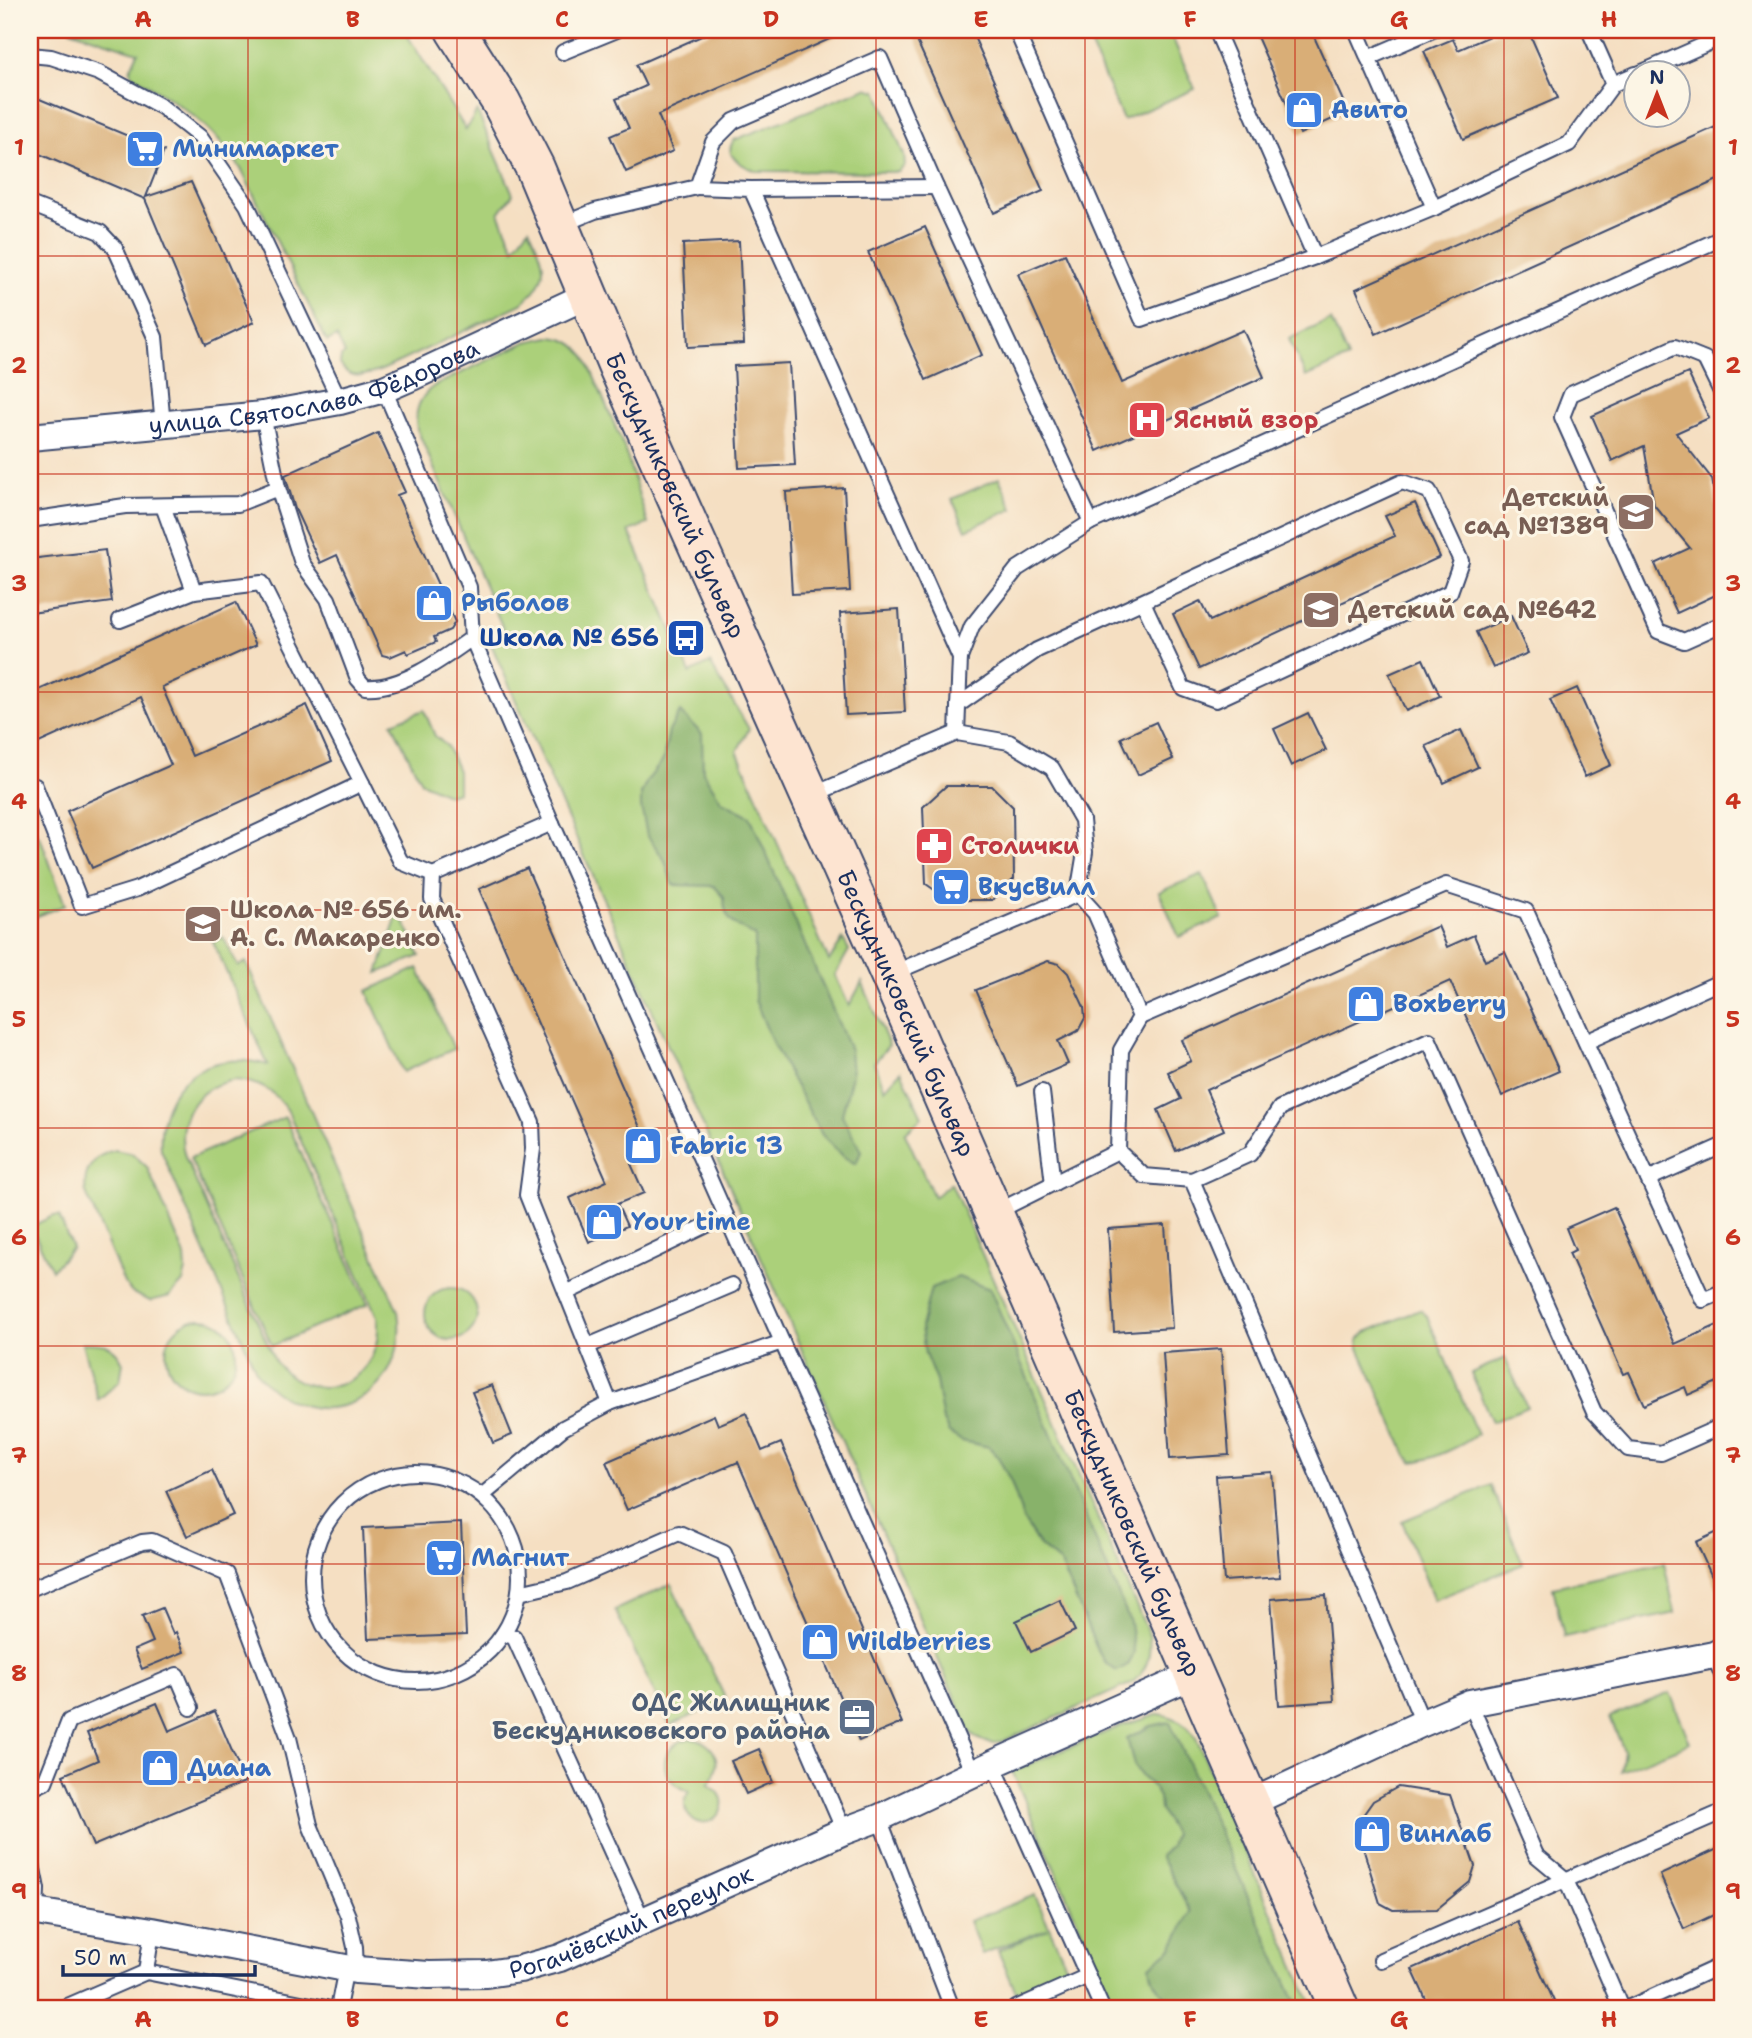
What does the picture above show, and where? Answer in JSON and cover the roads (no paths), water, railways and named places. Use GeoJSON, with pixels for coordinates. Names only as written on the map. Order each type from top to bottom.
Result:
{"type":"FeatureCollection","features":[{"type":"Feature","properties":{"kind":"street","name":"Бескудниковский бульвар"},"geometry":{"type":"LineString","coordinates":[[454,30],[502,102],[560,226],[618,367],[890,975],[1339,2008]]}},
{"type":"Feature","properties":{"kind":"street","name":"улица Святослава Фёдорова"},"geometry":{"type":"LineString","coordinates":[[30,437],[263,415],[340,401],[384,389],[588,295]]}},
{"type":"Feature","properties":{"kind":"street"},"geometry":{"type":"LineString","coordinates":[[1250,1803],[1470,1703],[1719,1660]]}},
{"type":"Feature","properties":{"kind":"street","name":"Рогачёвский переулок"},"geometry":{"type":"LineString","coordinates":[[33,1911],[351,1969],[450,1975],[520,1969],[560,1958],[844,1831],[879,1818],[983,1768],[1193,1675]]}},
{"type":"Feature","properties":{"kind":"lane"},"geometry":{"type":"LineString","coordinates":[[564,52],[617,30]]}},
{"type":"Feature","properties":{"kind":"lane"},"geometry":{"type":"LineString","coordinates":[[1016,30],[1142,319],[1315,257],[1434,208],[1569,145],[1613,84],[1622,80]]}},
{"type":"Feature","properties":{"kind":"lane"},"geometry":{"type":"LineString","coordinates":[[1216,30],[1315,257]]}},
{"type":"Feature","properties":{"kind":"lane"},"geometry":{"type":"LineString","coordinates":[[1356,30],[1434,208]]}},
{"type":"Feature","properties":{"kind":"lane"},"geometry":{"type":"LineString","coordinates":[[1368,58],[1433,30]]}},
{"type":"Feature","properties":{"kind":"lane"},"geometry":{"type":"LineString","coordinates":[[1589,30],[1613,84]]}},
{"type":"Feature","properties":{"kind":"lane"},"geometry":{"type":"LineString","coordinates":[[1669,60],[1722,37]]}},
{"type":"Feature","properties":{"kind":"lane"},"geometry":{"type":"LineString","coordinates":[[30,55],[51,57],[99,73],[162,107],[200,137],[247,205],[340,401]]}},
{"type":"Feature","properties":{"kind":"lane"},"geometry":{"type":"LineString","coordinates":[[697,187],[713,142],[734,121],[880,58],[936,187],[1091,522]]}},
{"type":"Feature","properties":{"kind":"lane"},"geometry":{"type":"LineString","coordinates":[[560,226],[595,211],[697,187],[936,187]]}},
{"type":"Feature","properties":{"kind":"lane"},"geometry":{"type":"LineString","coordinates":[[751,189],[960,658]]}},
{"type":"Feature","properties":{"kind":"lane"},"geometry":{"type":"LineString","coordinates":[[30,204],[100,232],[115,248],[155,337],[163,426]]}},
{"type":"Feature","properties":{"kind":"lane"},"geometry":{"type":"LineString","coordinates":[[957,733],[960,658],[972,626],[1017,569],[1091,522],[1722,238]]}},
{"type":"Feature","properties":{"kind":"lane"},"geometry":{"type":"LineString","coordinates":[[1722,394],[1705,359],[1675,347],[1571,394],[1562,417],[1658,631],[1684,641],[1722,624]]}},
{"type":"Feature","properties":{"kind":"lane"},"geometry":{"type":"LineString","coordinates":[[384,389],[469,587],[472,638],[726,1216],[782,1342],[983,1768],[1102,2008]]}},
{"type":"Feature","properties":{"kind":"lane"},"geometry":{"type":"LineString","coordinates":[[263,415],[278,488],[302,563],[328,599],[358,679],[365,687],[380,689],[434,665],[472,638]]}},
{"type":"Feature","properties":{"kind":"lane"},"geometry":{"type":"LineString","coordinates":[[958,705],[1037,650],[1402,482],[1429,491],[1461,561],[1450,592],[1216,700],[1183,688],[1143,602]]}},
{"type":"Feature","properties":{"kind":"lane"},"geometry":{"type":"LineString","coordinates":[[30,520],[125,506],[238,504],[278,488]]}},
{"type":"Feature","properties":{"kind":"lane"},"geometry":{"type":"LineString","coordinates":[[163,506],[194,591]]}},
{"type":"Feature","properties":{"kind":"lane"},"geometry":{"type":"LineString","coordinates":[[120,620],[194,591],[261,583],[401,862],[433,875],[552,823]]}},
{"type":"Feature","properties":{"kind":"lane"},"geometry":{"type":"LineString","coordinates":[[809,796],[957,733],[1009,742],[1052,768],[1082,820],[1084,852],[1079,894],[1095,913],[1140,1017]]}},
{"type":"Feature","properties":{"kind":"lane"},"geometry":{"type":"LineString","coordinates":[[30,787],[35,786],[82,906],[137,889],[362,783]]}},
{"type":"Feature","properties":{"kind":"lane"},"geometry":{"type":"LineString","coordinates":[[433,875],[432,899],[532,1122],[533,1149],[527,1195],[610,1403]]}},
{"type":"Feature","properties":{"kind":"lane"},"geometry":{"type":"LineString","coordinates":[[1722,1292],[1703,1300],[1526,911],[1446,885],[1140,1017],[1121,1050],[1118,1151],[1144,1176],[1192,1180],[1250,1154],[1280,1108],[1429,1040],[1594,1412],[1628,1449],[1661,1453],[1722,1426]]}},
{"type":"Feature","properties":{"kind":"lane"},"geometry":{"type":"LineString","coordinates":[[890,975],[1079,894]]}},
{"type":"Feature","properties":{"kind":"lane"},"geometry":{"type":"LineString","coordinates":[[1586,1042],[1722,981]]}},
{"type":"Feature","properties":{"kind":"lane"},"geometry":{"type":"LineString","coordinates":[[1042,1092],[1053,1184]]}},
{"type":"Feature","properties":{"kind":"lane"},"geometry":{"type":"LineString","coordinates":[[1648,1179],[1722,1146]]}},
{"type":"Feature","properties":{"kind":"lane"},"geometry":{"type":"LineString","coordinates":[[993,1213],[1118,1151]]}},
{"type":"Feature","properties":{"kind":"lane"},"geometry":{"type":"LineString","coordinates":[[1192,1180],[1423,1723]]}},
{"type":"Feature","properties":{"kind":"lane"},"geometry":{"type":"LineString","coordinates":[[566,1293],[726,1216]]}},
{"type":"Feature","properties":{"kind":"lane"},"geometry":{"type":"LineString","coordinates":[[588,1346],[732,1285]]}},
{"type":"Feature","properties":{"kind":"lane"},"geometry":{"type":"LineString","coordinates":[[483,1495],[564,1428],[610,1403],[782,1342]]}},
{"type":"Feature","properties":{"kind":"lane"},"geometry":{"type":"LineString","coordinates":[[420,1472],[449,1478],[483,1495],[509,1528],[519,1560],[519,1593],[503,1634],[485,1656],[461,1671],[429,1681],[395,1679],[364,1667],[338,1646],[320,1617],[312,1586],[314,1557],[323,1529],[340,1505],[364,1487],[391,1476],[420,1472]]}},
{"type":"Feature","properties":{"kind":"lane"},"geometry":{"type":"LineString","coordinates":[[519,1593],[567,1582],[679,1533],[724,1553],[844,1831]]}},
{"type":"Feature","properties":{"kind":"lane"},"geometry":{"type":"LineString","coordinates":[[30,1589],[142,1542],[152,1541],[227,1574],[289,1738],[310,1825],[348,1916],[355,1947],[338,2008]]}},
{"type":"Feature","properties":{"kind":"lane"},"geometry":{"type":"LineString","coordinates":[[503,1634],[514,1637],[643,1921]]}},
{"type":"Feature","properties":{"kind":"lane"},"geometry":{"type":"LineString","coordinates":[[30,1788],[45,1782],[69,1721],[177,1675],[191,1708]]}},
{"type":"Feature","properties":{"kind":"lane"},"geometry":{"type":"LineString","coordinates":[[1470,1703],[1536,1856],[1566,1880],[1621,2008]]}},
{"type":"Feature","properties":{"kind":"lane"},"geometry":{"type":"LineString","coordinates":[[1381,1960],[1722,1812]]}},
{"type":"Feature","properties":{"kind":"lane"},"geometry":{"type":"LineString","coordinates":[[879,1818],[952,2008]]}},
{"type":"Feature","properties":{"kind":"lane"},"geometry":{"type":"LineString","coordinates":[[30,1854],[37,1889],[33,1911]]}},
{"type":"Feature","properties":{"kind":"lane"},"geometry":{"type":"LineString","coordinates":[[146,1972],[152,1931]]}},
{"type":"Feature","properties":{"kind":"lane"},"geometry":{"type":"LineString","coordinates":[[1628,2008],[1722,1965]]}},
{"type":"Feature","properties":{"kind":"lane"},"geometry":{"type":"LineString","coordinates":[[63,2008],[146,1972],[326,2008]]}},
{"type":"Feature","properties":{"kind":"lane"},"geometry":{"type":"LineString","coordinates":[[1016,2008],[1088,1976]]}},
{"type":"Feature","properties":{"kind":"place","name":"Авито"},"geometry":{"type":"Point","coordinates":[1304,110]}},
{"type":"Feature","properties":{"kind":"place","name":"Минимаркет"},"geometry":{"type":"Point","coordinates":[145,149]}},
{"type":"Feature","properties":{"kind":"place","name":"Ясный взор"},"geometry":{"type":"Point","coordinates":[1147,420]}},
{"type":"Feature","properties":{"kind":"place","name":"Детский сад №1389"},"geometry":{"type":"Point","coordinates":[1636,512]}},
{"type":"Feature","properties":{"kind":"place","name":"Рыболов"},"geometry":{"type":"Point","coordinates":[434,603]}},
{"type":"Feature","properties":{"kind":"place","name":"Детский сад №642"},"geometry":{"type":"Point","coordinates":[1321,610]}},
{"type":"Feature","properties":{"kind":"place","name":"Школа № 656"},"geometry":{"type":"Point","coordinates":[686,638]}},
{"type":"Feature","properties":{"kind":"place","name":"Столички"},"geometry":{"type":"Point","coordinates":[934,846]}},
{"type":"Feature","properties":{"kind":"place","name":"ВкусВилл"},"geometry":{"type":"Point","coordinates":[951,887]}},
{"type":"Feature","properties":{"kind":"place","name":"Школа № 656 им. А. С. Макаренко"},"geometry":{"type":"Point","coordinates":[203,924]}},
{"type":"Feature","properties":{"kind":"place","name":"Boxberry"},"geometry":{"type":"Point","coordinates":[1366,1004]}},
{"type":"Feature","properties":{"kind":"place","name":"Fabric 13"},"geometry":{"type":"Point","coordinates":[643,1146]}},
{"type":"Feature","properties":{"kind":"place","name":"Your time"},"geometry":{"type":"Point","coordinates":[604,1222]}},
{"type":"Feature","properties":{"kind":"place","name":"Магнит"},"geometry":{"type":"Point","coordinates":[444,1558]}},
{"type":"Feature","properties":{"kind":"place","name":"Wildberries"},"geometry":{"type":"Point","coordinates":[820,1642]}},
{"type":"Feature","properties":{"kind":"place","name":"ОДС Жилищник Бескудниковского района"},"geometry":{"type":"Point","coordinates":[857,1717]}},
{"type":"Feature","properties":{"kind":"place","name":"Диана"},"geometry":{"type":"Point","coordinates":[160,1768]}},
{"type":"Feature","properties":{"kind":"place","name":"Винлаб"},"geometry":{"type":"Point","coordinates":[1372,1834]}}]}
